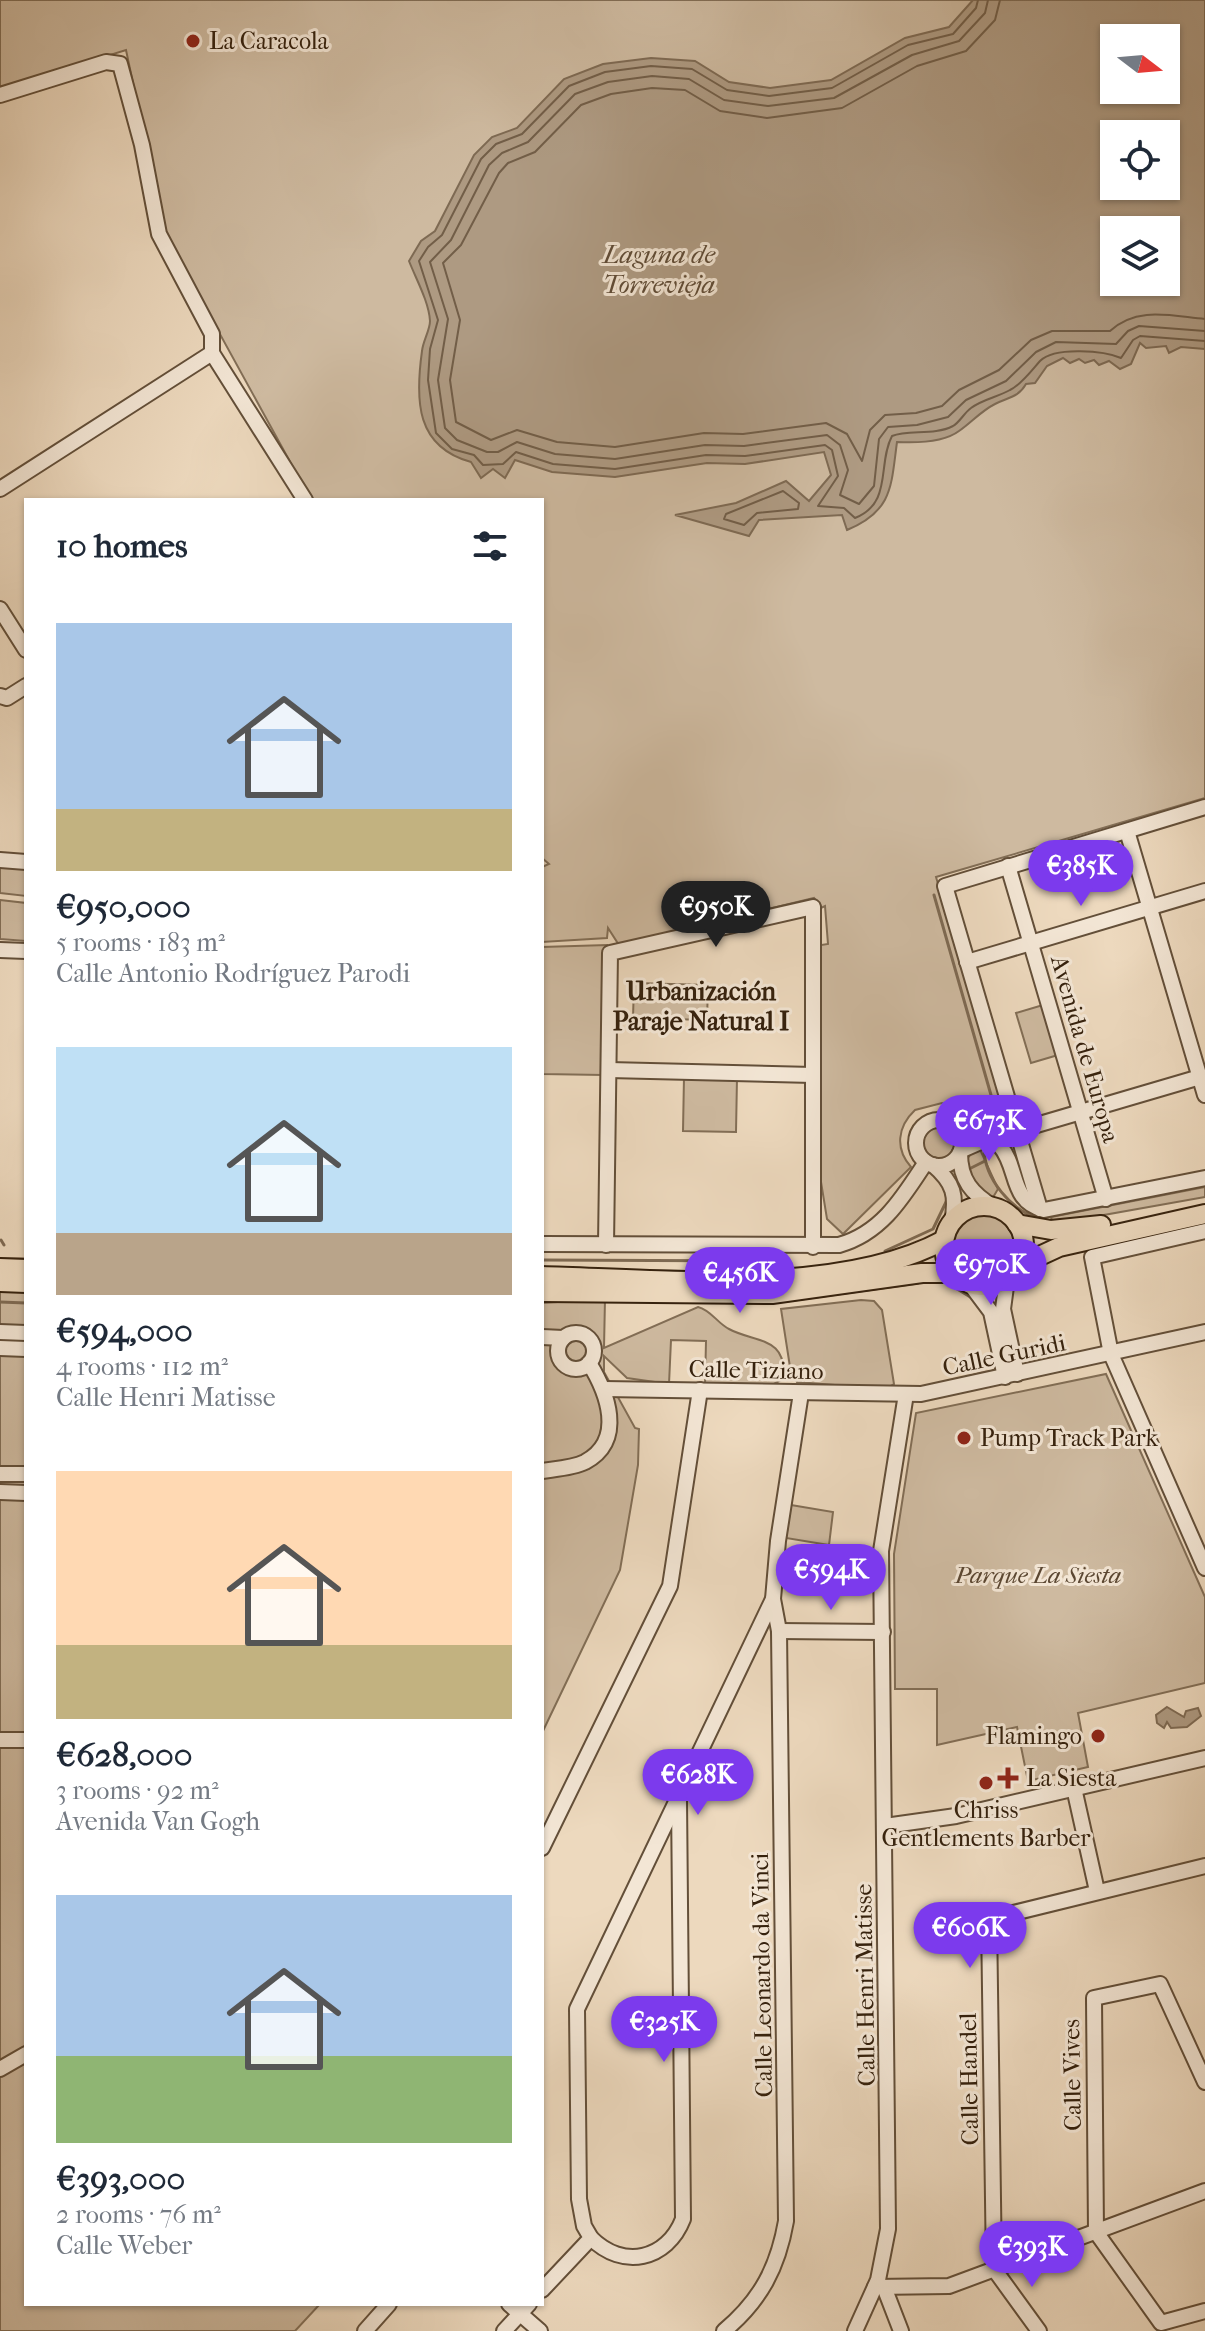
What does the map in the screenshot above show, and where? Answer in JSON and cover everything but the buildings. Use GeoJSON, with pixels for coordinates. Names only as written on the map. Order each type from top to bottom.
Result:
{"type":"FeatureCollection","features":[{"type":"Feature","properties":{"kind":"main road"},"geometry":{"type":"LineString","coordinates":[[962,1279],[945,1254],[944,1240],[952,1222],[970,1208],[994,1207],[1017,1224],[1051,1230],[1089,1227],[1205,1203]]}},
{"type":"Feature","properties":{"kind":"main road"},"geometry":{"type":"LineString","coordinates":[[544,1292],[772,1294],[922,1273],[989,1286],[1059,1247],[1205,1214]]}},
{"type":"Feature","properties":{"kind":"main road"},"geometry":{"type":"LineString","coordinates":[[1013,1273],[1024,1248],[1017,1224]]}},
{"type":"Feature","properties":{"kind":"main road"},"geometry":{"type":"LineString","coordinates":[[544,1276],[807,1276],[891,1262],[919,1254],[944,1240]]}},
{"type":"Feature","properties":{"kind":"main road"},"geometry":{"type":"LineString","coordinates":[[0,1268],[24,1269]]}},
{"type":"Feature","properties":{"kind":"main road"},"geometry":{"type":"LineString","coordinates":[[0,1282],[24,1283]]}},
{"type":"Feature","properties":{"kind":"street"},"geometry":{"type":"LineString","coordinates":[[0,95],[106,62],[118,62],[124,71],[142,145],[159,234],[214,338],[212,353],[304,498]]}},
{"type":"Feature","properties":{"kind":"street"},"geometry":{"type":"LineString","coordinates":[[0,489],[212,353]]}},
{"type":"Feature","properties":{"kind":"street"},"geometry":{"type":"LineString","coordinates":[[0,609],[24,647]]}},
{"type":"Feature","properties":{"kind":"street"},"geometry":{"type":"LineString","coordinates":[[3,697],[24,687]]}},
{"type":"Feature","properties":{"kind":"street"},"geometry":{"type":"LineString","coordinates":[[1040,1209],[946,884],[1205,807]]}},
{"type":"Feature","properties":{"kind":"street"},"geometry":{"type":"LineString","coordinates":[[1127,831],[1205,1095]]}},
{"type":"Feature","properties":{"kind":"street"},"geometry":{"type":"LineString","coordinates":[[0,860],[24,862]]}},
{"type":"Feature","properties":{"kind":"street","name":"Avenida de Europa"},"geometry":{"type":"LineString","coordinates":[[1008,866],[1106,1199]]}},
{"type":"Feature","properties":{"kind":"street"},"geometry":{"type":"LineString","coordinates":[[967,962],[1205,891]]}},
{"type":"Feature","properties":{"kind":"street"},"geometry":{"type":"LineString","coordinates":[[606,1245],[610,953],[813,907],[813,1247]]}},
{"type":"Feature","properties":{"kind":"street"},"geometry":{"type":"LineString","coordinates":[[0,950],[24,951]]}},
{"type":"Feature","properties":{"kind":"street"},"geometry":{"type":"LineString","coordinates":[[609,1070],[813,1075]]}},
{"type":"Feature","properties":{"kind":"street"},"geometry":{"type":"LineString","coordinates":[[952,1222],[955,1204],[953,1187],[916,1145],[923,1127],[940,1119],[958,1128],[1016,1131],[1200,1077]]}},
{"type":"Feature","properties":{"kind":"street"},"geometry":{"type":"LineString","coordinates":[[993,1130],[1010,1108]]}},
{"type":"Feature","properties":{"kind":"street"},"geometry":{"type":"LineString","coordinates":[[958,1128],[962,1138],[966,1183],[974,1194],[994,1207]]}},
{"type":"Feature","properties":{"kind":"street"},"geometry":{"type":"LineString","coordinates":[[993,1130],[1005,1136],[1012,1145],[1013,1179]]}},
{"type":"Feature","properties":{"kind":"street"},"geometry":{"type":"LineString","coordinates":[[929,1163],[949,1164],[961,1152],[979,1142],[996,1143],[1006,1153],[1021,1197],[1040,1209],[1205,1178]]}},
{"type":"Feature","properties":{"kind":"street"},"geometry":{"type":"LineString","coordinates":[[544,1244],[813,1247],[849,1242],[876,1227],[929,1163]]}},
{"type":"Feature","properties":{"kind":"street"},"geometry":{"type":"LineString","coordinates":[[1205,1231],[1092,1257],[1111,1354],[1205,1568]]}},
{"type":"Feature","properties":{"kind":"street"},"geometry":{"type":"LineString","coordinates":[[1011,1376],[1003,1309],[1013,1273]]}},
{"type":"Feature","properties":{"kind":"street"},"geometry":{"type":"LineString","coordinates":[[962,1279],[991,1312],[1011,1376]]}},
{"type":"Feature","properties":{"kind":"street"},"geometry":{"type":"LineString","coordinates":[[0,1332],[24,1333]]}},
{"type":"Feature","properties":{"kind":"street"},"geometry":{"type":"LineString","coordinates":[[544,1337],[563,1338],[573,1332],[584,1334],[592,1342],[594,1353],[589,1363],[571,1368],[558,1355],[544,1355]]}},
{"type":"Feature","properties":{"kind":"street","name":"Calle Guridi"},"geometry":{"type":"LineString","coordinates":[[906,1394],[1011,1376],[1205,1332]]}},
{"type":"Feature","properties":{"kind":"street"},"geometry":{"type":"LineString","coordinates":[[558,1355],[563,1338]]}},
{"type":"Feature","properties":{"kind":"street"},"geometry":{"type":"LineString","coordinates":[[0,1348],[24,1349]]}},
{"type":"Feature","properties":{"kind":"street"},"geometry":{"type":"LineString","coordinates":[[544,1471],[583,1463],[601,1445],[610,1413],[604,1389],[589,1363]]}},
{"type":"Feature","properties":{"kind":"street","name":"Calle Tiziano"},"geometry":{"type":"LineString","coordinates":[[604,1389],[906,1394]]}},
{"type":"Feature","properties":{"kind":"street"},"geometry":{"type":"LineString","coordinates":[[544,1844],[670,1586],[700,1390]]}},
{"type":"Feature","properties":{"kind":"street"},"geometry":{"type":"LineString","coordinates":[[679,1796],[683,2219],[665,2248],[646,2256],[616,2255],[591,2238],[584,2226],[579,2199],[577,2009],[773,1599],[778,1541],[801,1393]]}},
{"type":"Feature","properties":{"kind":"street","name":"Calle Henri Matisse"},"geometry":{"type":"LineString","coordinates":[[855,2331],[879,2287],[889,2205],[881,1551],[906,1394]]}},
{"type":"Feature","properties":{"kind":"street"},"geometry":{"type":"LineString","coordinates":[[0,1474],[24,1474]]}},
{"type":"Feature","properties":{"kind":"street"},"geometry":{"type":"LineString","coordinates":[[0,1492],[24,1493]]}},
{"type":"Feature","properties":{"kind":"street","name":"Calle Leonardo da Vinci"},"geometry":{"type":"LineString","coordinates":[[724,2331],[751,2305],[768,2281],[776,2264],[786,2221],[779,1631],[773,1599]]}},
{"type":"Feature","properties":{"kind":"street"},"geometry":{"type":"LineString","coordinates":[[779,1631],[883,1632]]}},
{"type":"Feature","properties":{"kind":"street"},"geometry":{"type":"LineString","coordinates":[[0,1740],[24,1740]]}},
{"type":"Feature","properties":{"kind":"street"},"geometry":{"type":"LineString","coordinates":[[885,1826],[956,1816],[1205,1758]]}},
{"type":"Feature","properties":{"kind":"street"},"geometry":{"type":"LineString","coordinates":[[1074,1788],[1097,1891]]}},
{"type":"Feature","properties":{"kind":"street"},"geometry":{"type":"LineString","coordinates":[[667,1821],[679,1838]]}},
{"type":"Feature","properties":{"kind":"street"},"geometry":{"type":"LineString","coordinates":[[667,1821],[680,1884]]}},
{"type":"Feature","properties":{"kind":"street","name":"Calle Handel"},"geometry":{"type":"LineString","coordinates":[[994,2269],[989,1919],[1205,1866]]}},
{"type":"Feature","properties":{"kind":"street","name":"Calle Vives"},"geometry":{"type":"LineString","coordinates":[[1096,2232],[1094,1998],[1160,1984],[1205,2082]]}},
{"type":"Feature","properties":{"kind":"street"},"geometry":{"type":"LineString","coordinates":[[0,2069],[24,2055]]}},
{"type":"Feature","properties":{"kind":"street"},"geometry":{"type":"LineString","coordinates":[[901,2331],[879,2287],[944,2287],[1205,2191]]}},
{"type":"Feature","properties":{"kind":"street"},"geometry":{"type":"LineString","coordinates":[[1096,2232],[1162,2323],[1205,2311]]}},
{"type":"Feature","properties":{"kind":"street"},"geometry":{"type":"LineString","coordinates":[[544,2288],[591,2238]]}},
{"type":"Feature","properties":{"kind":"street"},"geometry":{"type":"LineString","coordinates":[[994,2269],[1039,2331]]}},
{"type":"Feature","properties":{"kind":"street"},"geometry":{"type":"LineString","coordinates":[[365,2331],[387,2306]]}},
{"type":"Feature","properties":{"kind":"street"},"geometry":{"type":"LineString","coordinates":[[504,2331],[519,2307],[540,2331]]}},
{"type":"Feature","properties":{"kind":"green space"},"geometry":{"type":"Polygon","coordinates":[[[0,0],[1205,0],[1205,798],[936,877],[1002,1103],[998,1121],[988,1126],[989,1115],[942,1103],[915,1110],[900,1138],[902,1153],[911,1167],[843,1234],[827,1219],[821,1182],[821,945],[828,944],[825,906],[821,908],[814,898],[619,945],[608,928],[607,938],[544,942],[544,866],[549,864],[544,860],[544,498],[310,498],[165,234],[126,50],[0,89],[0,0]]]}},
{"type":"Feature","properties":{"kind":"green space"},"geometry":{"type":"Polygon","coordinates":[[[0,866],[24,868],[24,896],[0,893],[0,866]]]}},
{"type":"Feature","properties":{"kind":"green space"},"geometry":{"type":"Polygon","coordinates":[[[0,900],[24,903],[24,941],[0,939],[0,900]]]}},
{"type":"Feature","properties":{"kind":"green space"},"geometry":{"type":"Polygon","coordinates":[[[607,945],[603,1075],[544,1074],[544,947],[607,945]]]}},
{"type":"Feature","properties":{"kind":"green space"},"geometry":{"type":"Polygon","coordinates":[[[634,983],[708,985],[707,1020],[633,1018],[634,983]]]}},
{"type":"Feature","properties":{"kind":"green space"},"geometry":{"type":"Polygon","coordinates":[[[1043,1005],[1058,1055],[1031,1063],[1016,1013],[1043,1005]]]}},
{"type":"Feature","properties":{"kind":"green space"},"geometry":{"type":"Polygon","coordinates":[[[684,1077],[737,1078],[736,1132],[683,1131],[684,1077]]]}},
{"type":"Feature","properties":{"kind":"green space"},"geometry":{"type":"Polygon","coordinates":[[[939,1127],[950,1132],[955,1143],[950,1154],[939,1159],[928,1154],[923,1143],[928,1132],[939,1127]]]}},
{"type":"Feature","properties":{"kind":"green space"},"geometry":{"type":"Polygon","coordinates":[[[978,1145],[998,1189],[992,1199],[980,1195],[964,1163],[978,1145]]]}},
{"type":"Feature","properties":{"kind":"green space"},"geometry":{"type":"Polygon","coordinates":[[[1205,1187],[1205,1197],[1053,1224],[1051,1217],[1205,1187]]]}},
{"type":"Feature","properties":{"kind":"green space"},"geometry":{"type":"Polygon","coordinates":[[[983,1213],[996,1216],[1006,1223],[1013,1233],[1016,1246],[1013,1259],[1006,1269],[996,1276],[983,1279],[970,1276],[960,1269],[953,1259],[950,1246],[953,1233],[960,1223],[970,1216],[983,1213]]]}},
{"type":"Feature","properties":{"kind":"green space"},"geometry":{"type":"Polygon","coordinates":[[[0,1291],[24,1292],[24,2306],[318,2306],[295,2331],[0,2331],[0,1291]]]}},
{"type":"Feature","properties":{"kind":"green space"},"geometry":{"type":"Polygon","coordinates":[[[605,1299],[604,1348],[698,1307],[729,1329],[775,1348],[783,1365],[783,1379],[772,1385],[705,1385],[706,1341],[671,1340],[669,1384],[627,1378],[604,1356],[604,1372],[635,1428],[639,1429],[638,1465],[620,1570],[544,1729],[544,1303],[605,1299]]]}},
{"type":"Feature","properties":{"kind":"green space"},"geometry":{"type":"Polygon","coordinates":[[[874,1301],[882,1310],[894,1384],[885,1389],[797,1382],[790,1367],[781,1309],[874,1301]]]}},
{"type":"Feature","properties":{"kind":"green space","name":"Parque La Siesta"},"geometry":{"type":"Polygon","coordinates":[[[1106,1374],[1205,1597],[1205,1683],[1078,1713],[1088,1767],[1028,1781],[1017,1727],[937,1745],[937,1689],[895,1689],[894,1554],[916,1413],[1106,1374]]]}},
{"type":"Feature","properties":{"kind":"green space"},"geometry":{"type":"Polygon","coordinates":[[[791,1505],[833,1512],[829,1545],[786,1538],[791,1505]]]}},
{"type":"Feature","properties":{"kind":"water","name":"Laguna de Torrevieja"},"geometry":{"type":"Polygon","coordinates":[[[973,0],[1205,0],[1205,349],[1181,347],[1169,353],[1166,346],[1146,348],[1140,343],[1131,364],[1120,369],[1109,361],[1099,365],[1094,360],[1085,363],[1079,359],[1070,363],[1063,358],[1047,366],[1035,383],[1026,384],[1016,395],[990,407],[953,435],[929,441],[897,442],[887,495],[873,514],[847,530],[842,515],[759,520],[749,536],[675,515],[736,503],[786,481],[809,501],[831,475],[824,452],[745,464],[707,463],[615,477],[552,472],[515,460],[505,478],[493,469],[481,478],[471,462],[439,445],[429,433],[420,404],[422,351],[430,321],[425,298],[409,261],[421,241],[435,231],[474,155],[492,137],[517,128],[564,79],[603,64],[651,58],[695,61],[729,82],[770,88],[831,80],[905,38],[949,27],[973,0]]]}},
{"type":"Feature","properties":{"kind":"water"},"geometry":{"type":"Polygon","coordinates":[[[1167,1707],[1184,1717],[1186,1711],[1198,1708],[1201,1716],[1187,1727],[1171,1728],[1167,1722],[1164,1728],[1157,1723],[1156,1715],[1167,1707]]]}},
{"type":"Feature","properties":{"kind":"waterway"},"geometry":{"type":"LineString","coordinates":[[934,895],[991,1095],[987,1124]]}},
{"type":"Feature","properties":{"kind":"waterway"},"geometry":{"type":"LineString","coordinates":[[984,1148],[985,1160],[994,1182],[1019,1209],[1040,1219]]}},
{"type":"Feature","properties":{"kind":"waterway"},"geometry":{"type":"LineString","coordinates":[[967,1170],[985,1161]]}},
{"type":"Feature","properties":{"kind":"waterway"},"geometry":{"type":"LineString","coordinates":[[886,1254],[885,1251],[933,1229],[947,1200]]}},
{"type":"Feature","properties":{"kind":"waterway"},"geometry":{"type":"LineString","coordinates":[[1193,1226],[1205,1223]]}},
{"type":"Feature","properties":{"kind":"waterway"},"geometry":{"type":"LineString","coordinates":[[1,1240],[4,1245]]}},
{"type":"Feature","properties":{"kind":"waterway"},"geometry":{"type":"LineString","coordinates":[[0,1259],[24,1259]]}},
{"type":"Feature","properties":{"kind":"waterway"},"geometry":{"type":"LineString","coordinates":[[544,1260],[777,1261]]}},
{"type":"Feature","properties":{"kind":"waterway"},"geometry":{"type":"LineString","coordinates":[[944,1281],[972,1298]]}},
{"type":"Feature","properties":{"kind":"waterway"},"geometry":{"type":"LineString","coordinates":[[787,1301],[918,1283]]}},
{"type":"Feature","properties":{"kind":"waterway"},"geometry":{"type":"LineString","coordinates":[[0,1302],[24,1303]]}},
{"type":"Feature","properties":{"kind":"place","name":"La Caracola"},"geometry":{"type":"Point","coordinates":[193,41]}},
{"type":"Feature","properties":{"kind":"place","name":"Pump Track Park"},"geometry":{"type":"Point","coordinates":[964,1438]}},
{"type":"Feature","properties":{"kind":"place","name":"Flamingo"},"geometry":{"type":"Point","coordinates":[1098,1736]}},
{"type":"Feature","properties":{"kind":"place","name":"La Siesta"},"geometry":{"type":"Point","coordinates":[1008,1778]}},
{"type":"Feature","properties":{"kind":"place","name":"Chriss Gentlements Barber"},"geometry":{"type":"Point","coordinates":[986,1783]}},
{"type":"Feature","properties":{"kind":"district","name":"Urbanización Paraje Natural I"},"geometry":{"type":"Point","coordinates":[701,1006]}}]}
